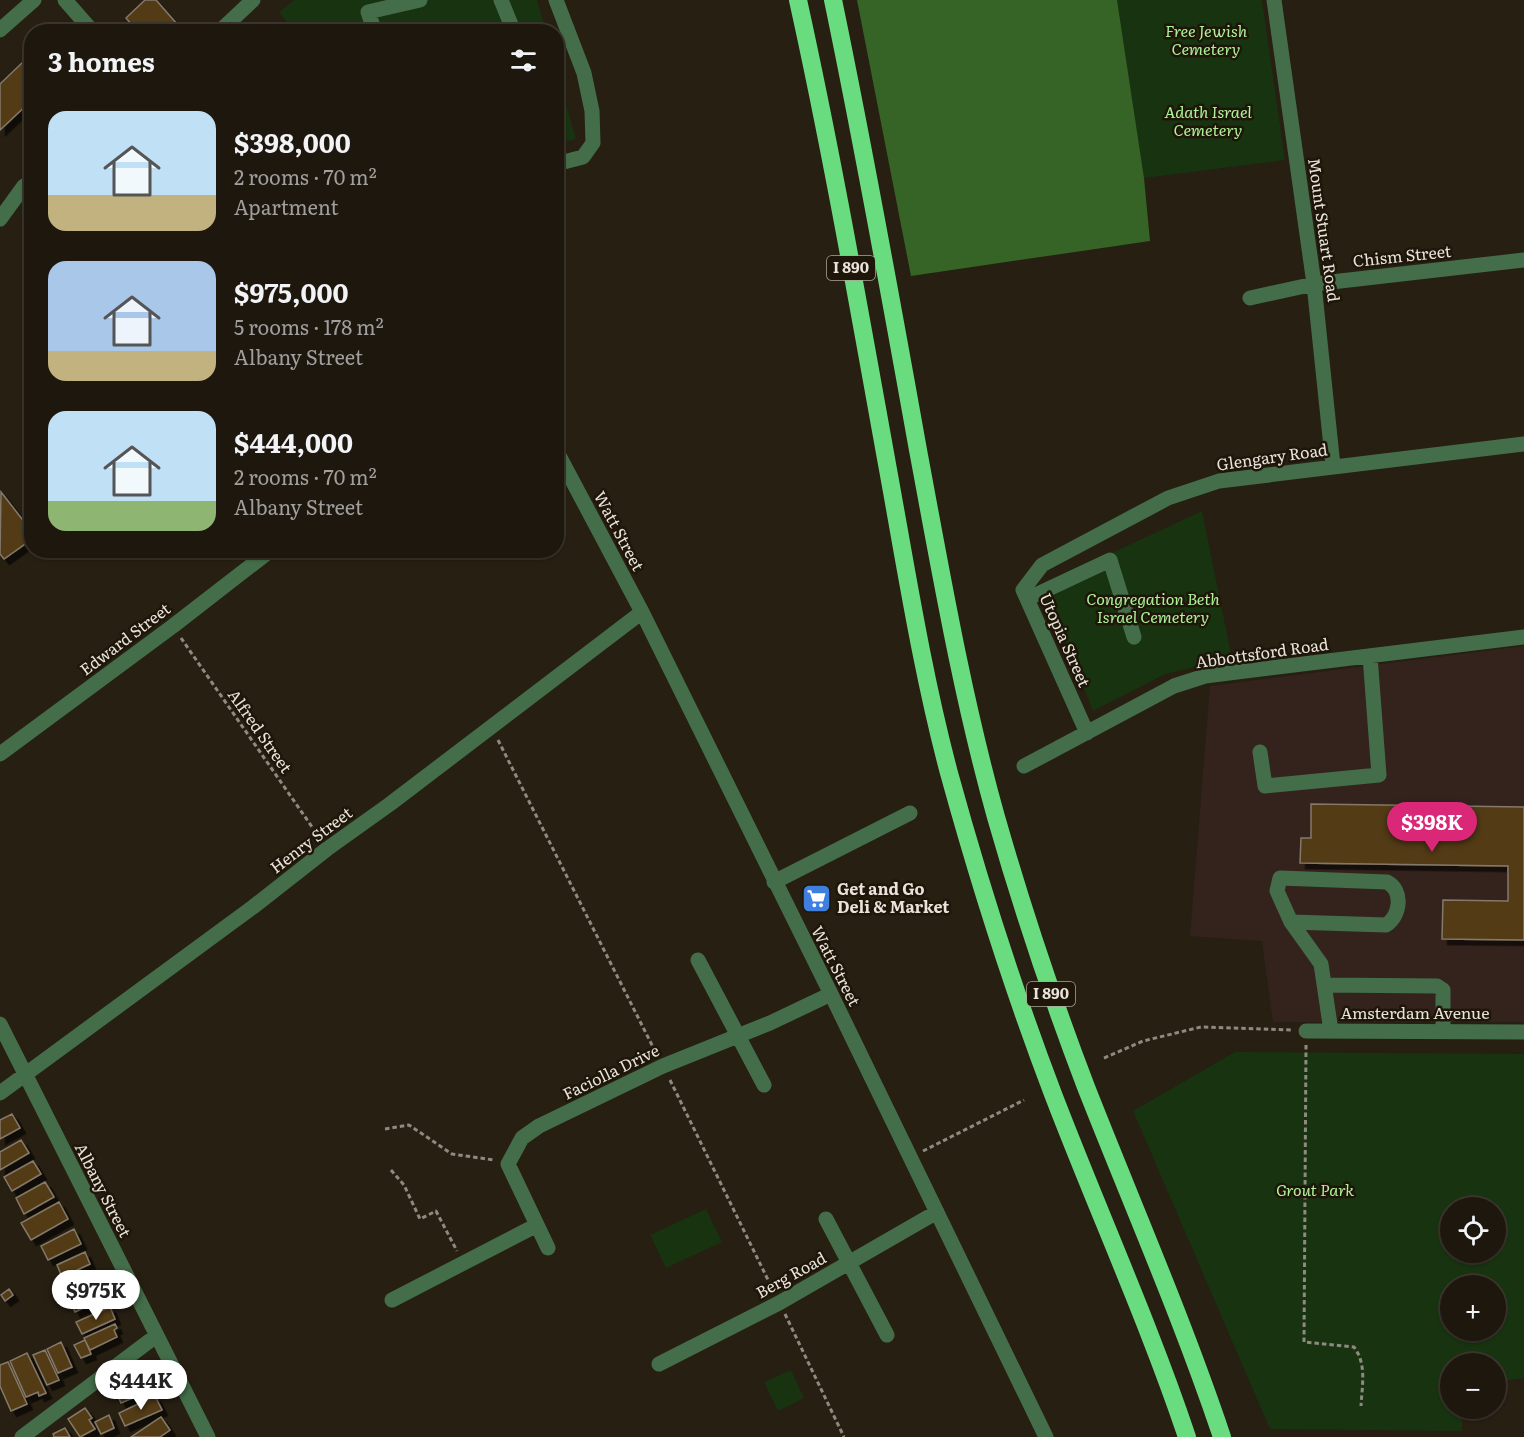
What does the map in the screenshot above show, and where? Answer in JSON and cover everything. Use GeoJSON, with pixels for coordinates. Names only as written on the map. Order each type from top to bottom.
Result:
{"type":"FeatureCollection","features":[{"type":"Feature","properties":{"kind":"highway","name":"I 890"},"geometry":{"type":"LineString","coordinates":[[798,0],[836,179],[923,658],[948,770],[980,882],[1015,990],[1055,1099],[1158,1355],[1187,1437]]}},
{"type":"Feature","properties":{"kind":"highway","name":"I 890"},"geometry":{"type":"LineString","coordinates":[[832,0],[868,172],[953,640],[981,761],[1012,872],[1046,979],[1086,1087],[1193,1355],[1222,1437]]}},
{"type":"Feature","properties":{"kind":"street"},"geometry":{"type":"LineString","coordinates":[[65,0],[86,24]]}},
{"type":"Feature","properties":{"kind":"street"},"geometry":{"type":"LineString","coordinates":[[228,24],[254,0]]}},
{"type":"Feature","properties":{"kind":"street"},"geometry":{"type":"LineString","coordinates":[[372,24],[368,12],[420,0]]}},
{"type":"Feature","properties":{"kind":"street"},"geometry":{"type":"LineString","coordinates":[[501,0],[511,24]]}},
{"type":"Feature","properties":{"kind":"street"},"geometry":{"type":"LineString","coordinates":[[556,0],[584,73],[592,111],[592,143],[584,157],[564,162]]}},
{"type":"Feature","properties":{"kind":"street","name":"Mount Stuart Road"},"geometry":{"type":"LineString","coordinates":[[1274,0],[1314,284],[1333,466]]}},
{"type":"Feature","properties":{"kind":"street"},"geometry":{"type":"LineString","coordinates":[[0,30],[30,1]]}},
{"type":"Feature","properties":{"kind":"street"},"geometry":{"type":"LineString","coordinates":[[0,219],[24,186]]}},
{"type":"Feature","properties":{"kind":"street","name":"Chism Street"},"geometry":{"type":"LineString","coordinates":[[1250,298],[1314,284],[1524,260]]}},
{"type":"Feature","properties":{"kind":"street","name":"Glengary Road"},"geometry":{"type":"LineString","coordinates":[[1042,565],[1167,498],[1218,482],[1524,444]]}},
{"type":"Feature","properties":{"kind":"street","name":"Watt Street"},"geometry":{"type":"LineString","coordinates":[[564,465],[642,612],[911,1157],[1046,1437]]}},
{"type":"Feature","properties":{"kind":"street","name":"Edward Street"},"geometry":{"type":"LineString","coordinates":[[0,754],[261,558]]}},
{"type":"Feature","properties":{"kind":"street"},"geometry":{"type":"LineString","coordinates":[[1027,599],[1110,560],[1134,637]]}},
{"type":"Feature","properties":{"kind":"street","name":"Utopia Street"},"geometry":{"type":"LineString","coordinates":[[1042,565],[1023,590],[1087,733]]}},
{"type":"Feature","properties":{"kind":"street","name":"Henry Street"},"geometry":{"type":"LineString","coordinates":[[0,1093],[390,804],[642,612]]}},
{"type":"Feature","properties":{"kind":"street","name":"Abbottsford Road"},"geometry":{"type":"LineString","coordinates":[[1024,766],[1174,686],[1205,676],[1524,637]]}},
{"type":"Feature","properties":{"kind":"street"},"geometry":{"type":"LineString","coordinates":[[1260,752],[1265,786],[1379,775],[1370,656]]}},
{"type":"Feature","properties":{"kind":"street"},"geometry":{"type":"LineString","coordinates":[[774,882],[910,813]]}},
{"type":"Feature","properties":{"kind":"street"},"geometry":{"type":"LineString","coordinates":[[1291,922],[1386,925],[1393,921],[1397,914],[1398,892],[1388,882],[1280,878],[1277,891],[1291,922],[1321,964],[1331,1031]]}},
{"type":"Feature","properties":{"kind":"street"},"geometry":{"type":"LineString","coordinates":[[698,960],[764,1085]]}},
{"type":"Feature","properties":{"kind":"street"},"geometry":{"type":"LineString","coordinates":[[1324,985],[1437,986],[1443,990],[1443,1031]]}},
{"type":"Feature","properties":{"kind":"street","name":"Faciolla Drive"},"geometry":{"type":"LineString","coordinates":[[508,1164],[522,1138],[539,1126],[663,1066],[770,1023],[831,994]]}},
{"type":"Feature","properties":{"kind":"street","name":"Albany Street"},"geometry":{"type":"LineString","coordinates":[[0,1024],[208,1437]]}},
{"type":"Feature","properties":{"kind":"street","name":"Amsterdam Avenue"},"geometry":{"type":"LineString","coordinates":[[1306,1030],[1524,1032]]}},
{"type":"Feature","properties":{"kind":"street"},"geometry":{"type":"LineString","coordinates":[[508,1164],[548,1248]]}},
{"type":"Feature","properties":{"kind":"street","name":"Berg Road"},"geometry":{"type":"LineString","coordinates":[[659,1364],[779,1303],[937,1212]]}},
{"type":"Feature","properties":{"kind":"street"},"geometry":{"type":"LineString","coordinates":[[825,1219],[887,1335]]}},
{"type":"Feature","properties":{"kind":"street"},"geometry":{"type":"LineString","coordinates":[[392,1300],[537,1224]]}},
{"type":"Feature","properties":{"kind":"street"},"geometry":{"type":"LineString","coordinates":[[22,1437],[156,1336]]}},
{"type":"Feature","properties":{"kind":"path","name":"Alfred Street"},"geometry":{"type":"LineString","coordinates":[[173,626],[327,849]]}},
{"type":"Feature","properties":{"kind":"path"},"geometry":{"type":"LineString","coordinates":[[1104,1058],[1143,1041],[1201,1027],[1306,1030],[1304,1342],[1354,1347],[1360,1354],[1363,1368],[1361,1406]]}},
{"type":"Feature","properties":{"kind":"path"},"geometry":{"type":"LineString","coordinates":[[911,1157],[1024,1100]]}},
{"type":"Feature","properties":{"kind":"path"},"geometry":{"type":"LineString","coordinates":[[385,1129],[409,1125],[452,1154],[508,1164]]}},
{"type":"Feature","properties":{"kind":"path"},"geometry":{"type":"LineString","coordinates":[[391,1170],[404,1185],[420,1220],[436,1211],[463,1263]]}},
{"type":"Feature","properties":{"kind":"shaded area"},"geometry":{"type":"Polygon","coordinates":[[[1524,646],[1524,1022],[1273,1022],[1262,941],[1190,936],[1210,686],[1524,646]]]}},
{"type":"Feature","properties":{"kind":"green space"},"geometry":{"type":"Polygon","coordinates":[[[294,0],[537,0],[544,24],[288,24],[279,12],[294,0]]]}},
{"type":"Feature","properties":{"kind":"green space"},"geometry":{"type":"Polygon","coordinates":[[[857,0],[1117,0],[1144,178],[1150,241],[911,276],[857,0]]]}},
{"type":"Feature","properties":{"kind":"green space"},"geometry":{"type":"Polygon","coordinates":[[[1117,0],[1262,0],[1285,160],[1144,178],[1117,0]]]}},
{"type":"Feature","properties":{"kind":"green space"},"geometry":{"type":"Polygon","coordinates":[[[564,97],[576,139],[564,142],[564,97]]]}},
{"type":"Feature","properties":{"kind":"green space","name":"Congregation Beth Israel Cemetery"},"geometry":{"type":"Polygon","coordinates":[[[1202,511],[1232,659],[1165,674],[1093,711],[1043,585],[1202,511]]]}},
{"type":"Feature","properties":{"kind":"green space","name":"Grout Park"},"geometry":{"type":"Polygon","coordinates":[[[1235,1052],[1524,1054],[1524,1378],[1506,1381],[1506,1353],[1440,1353],[1440,1419],[1462,1419],[1462,1431],[1270,1429],[1133,1111],[1235,1052]]]}},
{"type":"Feature","properties":{"kind":"green space"},"geometry":{"type":"Polygon","coordinates":[[[706,1209],[722,1242],[666,1268],[650,1235],[706,1209]]]}},
{"type":"Feature","properties":{"kind":"green space"},"geometry":{"type":"Polygon","coordinates":[[[791,1370],[804,1398],[778,1411],[764,1382],[791,1370]]]}},
{"type":"Feature","properties":{"kind":"building"},"geometry":{"type":"Polygon","coordinates":[[[145,0],[156,0],[177,24],[131,24],[126,18],[145,0]]]}},
{"type":"Feature","properties":{"kind":"building"},"geometry":{"type":"Polygon","coordinates":[[[24,63],[24,108],[0,130],[0,84],[24,63]]]}},
{"type":"Feature","properties":{"kind":"building"},"geometry":{"type":"Polygon","coordinates":[[[1,492],[24,522],[24,545],[4,559],[0,554],[1,492]]]}},
{"type":"Feature","properties":{"kind":"building"},"geometry":{"type":"Polygon","coordinates":[[[1311,804],[1524,807],[1524,940],[1442,939],[1443,900],[1508,901],[1508,866],[1300,863],[1301,838],[1311,838],[1311,804]],[[1432,811],[1431,822],[1452,822],[1452,811],[1432,811]]]}},
{"type":"Feature","properties":{"kind":"building"},"geometry":{"type":"Polygon","coordinates":[[[12,1114],[20,1128],[0,1139],[0,1120],[12,1114]]]}},
{"type":"Feature","properties":{"kind":"building"},"geometry":{"type":"Polygon","coordinates":[[[21,1140],[29,1153],[0,1170],[0,1152],[21,1140]]]}},
{"type":"Feature","properties":{"kind":"building"},"geometry":{"type":"Polygon","coordinates":[[[33,1161],[41,1174],[12,1191],[4,1177],[33,1161]]]}},
{"type":"Feature","properties":{"kind":"building"},"geometry":{"type":"Polygon","coordinates":[[[45,1182],[54,1197],[24,1214],[16,1198],[45,1182]]]}},
{"type":"Feature","properties":{"kind":"building"},"geometry":{"type":"Polygon","coordinates":[[[59,1202],[68,1219],[31,1240],[21,1223],[59,1202]]]}},
{"type":"Feature","properties":{"kind":"building"},"geometry":{"type":"Polygon","coordinates":[[[74,1229],[81,1244],[48,1260],[41,1246],[74,1229]]]}},
{"type":"Feature","properties":{"kind":"building"},"geometry":{"type":"Polygon","coordinates":[[[85,1252],[90,1264],[62,1277],[57,1265],[85,1252]]]}},
{"type":"Feature","properties":{"kind":"building"},"geometry":{"type":"Polygon","coordinates":[[[88,1271],[94,1282],[67,1294],[62,1283],[88,1271]]]}},
{"type":"Feature","properties":{"kind":"building"},"geometry":{"type":"Polygon","coordinates":[[[98,1286],[104,1298],[75,1312],[69,1299],[98,1286]]]}},
{"type":"Feature","properties":{"kind":"building"},"geometry":{"type":"Polygon","coordinates":[[[9,1289],[13,1295],[5,1301],[1,1295],[9,1289]]]}},
{"type":"Feature","properties":{"kind":"building"},"geometry":{"type":"Polygon","coordinates":[[[110,1307],[115,1319],[82,1334],[76,1322],[110,1307]]]}},
{"type":"Feature","properties":{"kind":"building"},"geometry":{"type":"Polygon","coordinates":[[[115,1324],[117,1328],[114,1330],[117,1337],[90,1350],[84,1338],[115,1324]]]}},
{"type":"Feature","properties":{"kind":"building"},"geometry":{"type":"Polygon","coordinates":[[[85,1340],[91,1354],[81,1358],[74,1345],[85,1340]]]}},
{"type":"Feature","properties":{"kind":"building"},"geometry":{"type":"Polygon","coordinates":[[[61,1342],[72,1367],[58,1373],[47,1349],[61,1342]]]}},
{"type":"Feature","properties":{"kind":"building"},"geometry":{"type":"Polygon","coordinates":[[[45,1350],[59,1380],[47,1385],[33,1355],[45,1350]]]}},
{"type":"Feature","properties":{"kind":"building"},"geometry":{"type":"Polygon","coordinates":[[[27,1353],[46,1393],[39,1396],[38,1392],[26,1397],[10,1361],[27,1353]]]}},
{"type":"Feature","properties":{"kind":"building"},"geometry":{"type":"Polygon","coordinates":[[[8,1362],[27,1404],[11,1411],[0,1386],[0,1365],[8,1362]]]}},
{"type":"Feature","properties":{"kind":"building"},"geometry":{"type":"Polygon","coordinates":[[[143,1374],[151,1390],[121,1403],[114,1387],[143,1374]]]}},
{"type":"Feature","properties":{"kind":"building"},"geometry":{"type":"Polygon","coordinates":[[[155,1396],[162,1410],[125,1426],[119,1413],[155,1396]]]}},
{"type":"Feature","properties":{"kind":"building"},"geometry":{"type":"Polygon","coordinates":[[[85,1408],[92,1418],[89,1420],[95,1429],[80,1437],[68,1419],[85,1408]]]}},
{"type":"Feature","properties":{"kind":"building"},"geometry":{"type":"Polygon","coordinates":[[[109,1415],[114,1428],[101,1434],[95,1422],[109,1415]]]}},
{"type":"Feature","properties":{"kind":"building"},"geometry":{"type":"Polygon","coordinates":[[[161,1417],[170,1430],[160,1437],[131,1437],[161,1417]]]}},
{"type":"Feature","properties":{"kind":"building"},"geometry":{"type":"Polygon","coordinates":[[[65,1428],[70,1437],[54,1437],[53,1434],[65,1428]]]}},
{"type":"Feature","properties":{"kind":"place","name":"Get and Go Deli & Market"},"geometry":{"type":"Point","coordinates":[816,898]}},
{"type":"Feature","properties":{"kind":"park label","name":"Free Jewish Cemetery"},"geometry":{"type":"Point","coordinates":[1206,40]}},
{"type":"Feature","properties":{"kind":"park label","name":"Adath Israel Cemetery"},"geometry":{"type":"Point","coordinates":[1208,121]}}]}
